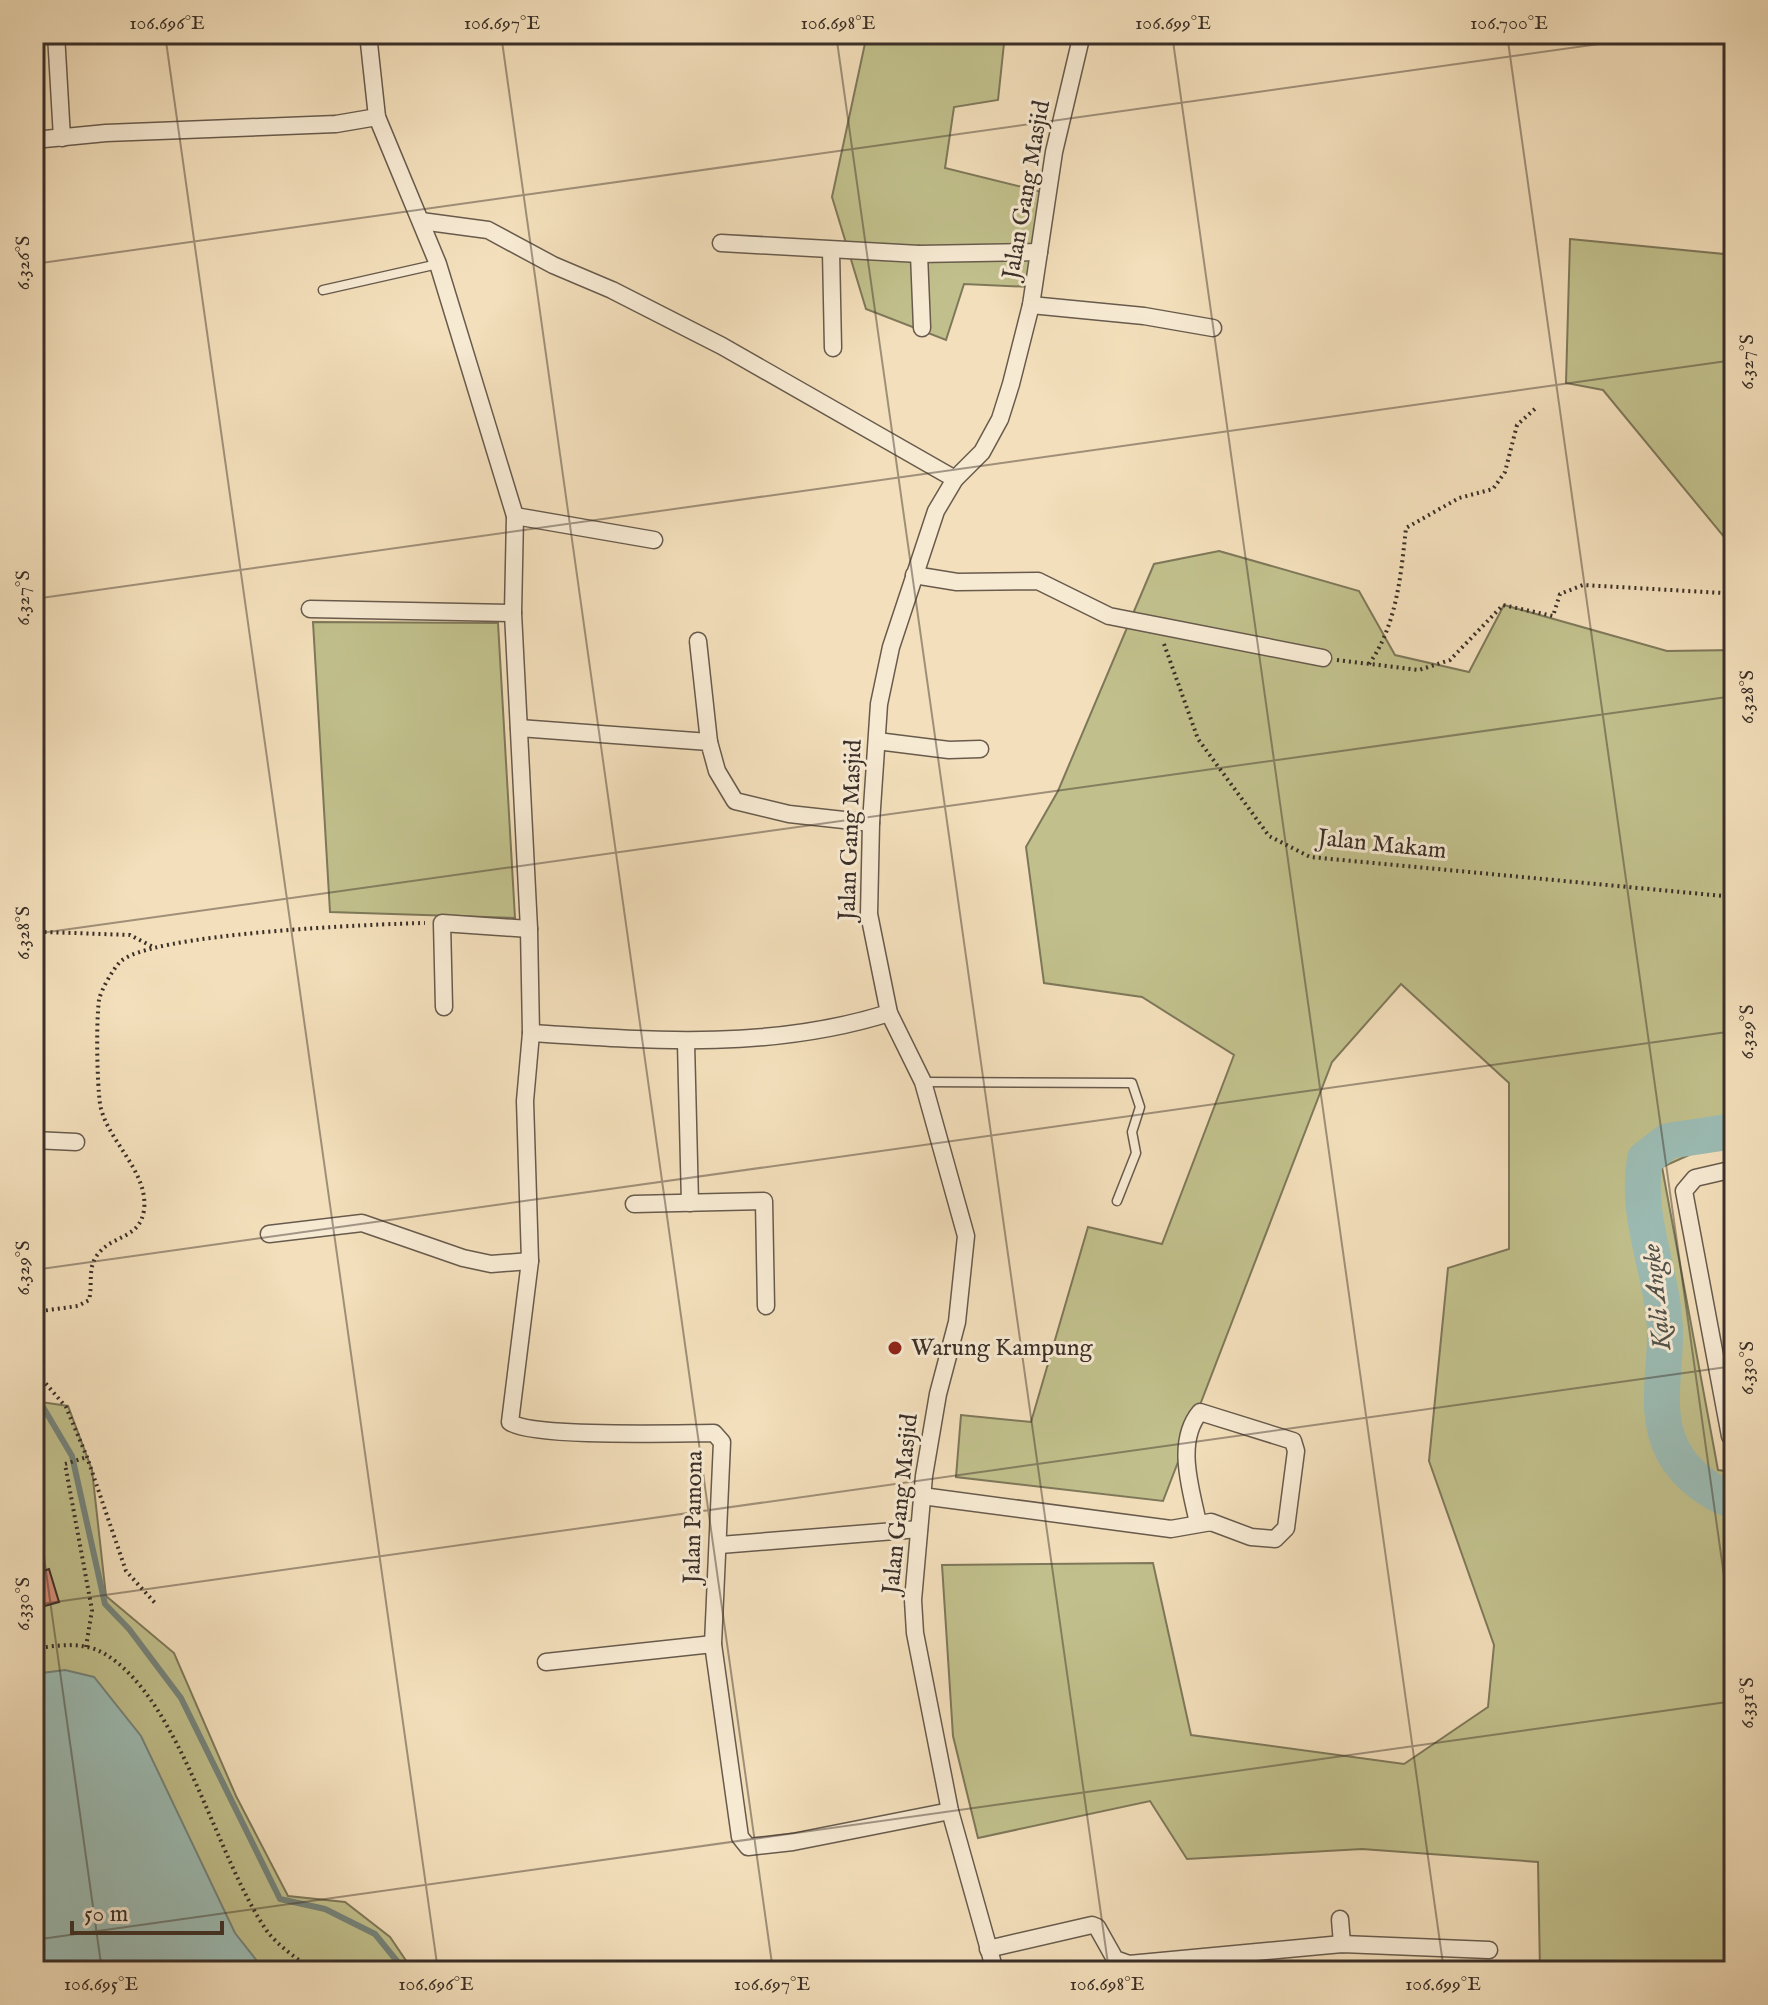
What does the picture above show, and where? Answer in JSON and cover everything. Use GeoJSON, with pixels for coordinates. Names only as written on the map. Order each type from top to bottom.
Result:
{"type":"FeatureCollection","features":[{"type":"Feature","properties":{"kind":"street"},"geometry":{"type":"LineString","coordinates":[[56,34],[62,138]]}},
{"type":"Feature","properties":{"kind":"street"},"geometry":{"type":"LineString","coordinates":[[261,34],[283,34]]}},
{"type":"Feature","properties":{"kind":"street","name":"Jalan Pamona"},"geometry":{"type":"LineString","coordinates":[[368,34],[377,117],[438,264],[515,516],[513,613],[529,929],[531,1033],[525,1101],[530,1261],[510,1422],[522,1428],[549,1431],[714,1433],[722,1442],[720,1545],[713,1644],[740,1837],[748,1847],[793,1842],[950,1811]]}},
{"type":"Feature","properties":{"kind":"street","name":"Jalan Gang Masjid"},"geometry":{"type":"LineString","coordinates":[[995,1971],[950,1811],[915,1633],[913,1600],[922,1496],[938,1394],[957,1322],[966,1246],[961,1213],[923,1082],[889,1013],[869,914],[871,823],[879,704],[891,647],[936,511],[955,479],[982,452],[1000,419],[1031,305],[1054,152],[1082,34]]}},
{"type":"Feature","properties":{"kind":"street"},"geometry":{"type":"LineString","coordinates":[[34,140],[336,124],[377,117]]}},
{"type":"Feature","properties":{"kind":"street"},"geometry":{"type":"LineString","coordinates":[[421,221],[476,226],[612,290],[735,353],[955,479]]}},
{"type":"Feature","properties":{"kind":"street"},"geometry":{"type":"LineString","coordinates":[[721,243],[919,254],[1039,252]]}},
{"type":"Feature","properties":{"kind":"street"},"geometry":{"type":"LineString","coordinates":[[831,251],[833,348]]}},
{"type":"Feature","properties":{"kind":"street"},"geometry":{"type":"LineString","coordinates":[[919,254],[922,328]]}},
{"type":"Feature","properties":{"kind":"street"},"geometry":{"type":"LineString","coordinates":[[1031,305],[1144,316],[1213,328]]}},
{"type":"Feature","properties":{"kind":"street"},"geometry":{"type":"LineString","coordinates":[[515,516],[654,540]]}},
{"type":"Feature","properties":{"kind":"street"},"geometry":{"type":"LineString","coordinates":[[914,575],[957,582],[1038,581],[1109,616],[1323,658]]}},
{"type":"Feature","properties":{"kind":"street"},"geometry":{"type":"LineString","coordinates":[[310,609],[513,613]]}},
{"type":"Feature","properties":{"kind":"street"},"geometry":{"type":"LineString","coordinates":[[698,641],[709,742],[717,771],[735,801],[789,814],[871,823]]}},
{"type":"Feature","properties":{"kind":"street"},"geometry":{"type":"LineString","coordinates":[[519,728],[612,738],[709,742]]}},
{"type":"Feature","properties":{"kind":"street"},"geometry":{"type":"LineString","coordinates":[[877,741],[949,750],[980,749]]}},
{"type":"Feature","properties":{"kind":"street"},"geometry":{"type":"LineString","coordinates":[[444,1007],[442,923],[529,929]]}},
{"type":"Feature","properties":{"kind":"street"},"geometry":{"type":"LineString","coordinates":[[531,1033],[686,1043],[800,1033],[854,1024],[889,1013]]}},
{"type":"Feature","properties":{"kind":"street"},"geometry":{"type":"LineString","coordinates":[[686,1043],[690,1203]]}},
{"type":"Feature","properties":{"kind":"street"},"geometry":{"type":"LineString","coordinates":[[34,1140],[76,1142]]}},
{"type":"Feature","properties":{"kind":"street"},"geometry":{"type":"LineString","coordinates":[[1734,1169],[1695,1178],[1684,1191],[1730,1436],[1734,1440]]}},
{"type":"Feature","properties":{"kind":"street"},"geometry":{"type":"LineString","coordinates":[[634,1204],[764,1201],[766,1306]]}},
{"type":"Feature","properties":{"kind":"street"},"geometry":{"type":"LineString","coordinates":[[269,1234],[362,1223],[463,1258],[491,1264],[530,1261]]}},
{"type":"Feature","properties":{"kind":"street"},"geometry":{"type":"LineString","coordinates":[[922,1496],[1171,1529],[1211,1522],[1269,1540],[1280,1536],[1286,1528],[1296,1451],[1293,1441],[1200,1412],[1191,1427],[1186,1463],[1198,1523]]}},
{"type":"Feature","properties":{"kind":"street"},"geometry":{"type":"LineString","coordinates":[[720,1545],[919,1529]]}},
{"type":"Feature","properties":{"kind":"street"},"geometry":{"type":"LineString","coordinates":[[546,1662],[713,1644]]}},
{"type":"Feature","properties":{"kind":"street"},"geometry":{"type":"LineString","coordinates":[[1340,1919],[1342,1944]]}},
{"type":"Feature","properties":{"kind":"street"},"geometry":{"type":"LineString","coordinates":[[988,1949],[1092,1925],[1097,1927],[1115,1959],[1129,1964],[1342,1944],[1489,1950]]}},
{"type":"Feature","properties":{"kind":"lane"},"geometry":{"type":"LineString","coordinates":[[323,290],[438,264]]}},
{"type":"Feature","properties":{"kind":"lane"},"geometry":{"type":"LineString","coordinates":[[923,1082],[1132,1083],[1140,1107],[1132,1132],[1136,1153],[1117,1201]]}},
{"type":"Feature","properties":{"kind":"path"},"geometry":{"type":"LineString","coordinates":[[1369,664],[1381,646],[1401,581],[1406,528],[1459,498],[1493,489],[1505,472],[1517,425],[1537,407]]}},
{"type":"Feature","properties":{"kind":"path"},"geometry":{"type":"LineString","coordinates":[[1323,658],[1419,670],[1450,660],[1503,605],[1553,616],[1560,594],[1583,585],[1723,593]]}},
{"type":"Feature","properties":{"kind":"path","name":"Jalan Makam"},"geometry":{"type":"LineString","coordinates":[[1158,627],[1198,739],[1269,836],[1310,857],[1734,897]]}},
{"type":"Feature","properties":{"kind":"path"},"geometry":{"type":"LineString","coordinates":[[34,1312],[78,1306],[89,1300],[91,1265],[95,1258],[100,1250],[134,1233],[144,1210],[140,1184],[100,1106],[99,998],[121,961],[153,947],[334,925],[442,923]]}},
{"type":"Feature","properties":{"kind":"path"},"geometry":{"type":"LineString","coordinates":[[34,926],[45,932],[130,935],[153,947]]}},
{"type":"Feature","properties":{"kind":"path"},"geometry":{"type":"LineString","coordinates":[[34,1370],[66,1407],[87,1457],[126,1571],[155,1603]]}},
{"type":"Feature","properties":{"kind":"path"},"geometry":{"type":"LineString","coordinates":[[86,1647],[92,1610],[65,1464],[87,1457]]}},
{"type":"Feature","properties":{"kind":"path"},"geometry":{"type":"LineString","coordinates":[[34,1649],[64,1644],[86,1647],[105,1653],[126,1671],[153,1706],[267,1930],[313,1971]]}},
{"type":"Feature","properties":{"kind":"shaded area"},"geometry":{"type":"Polygon","coordinates":[[[867,34],[1005,34],[998,100],[954,107],[945,168],[1042,192],[1030,287],[964,284],[946,340],[866,309],[832,197],[867,34]]]}},
{"type":"Feature","properties":{"kind":"shaded area"},"geometry":{"type":"Polygon","coordinates":[[[1570,239],[1734,255],[1734,549],[1603,390],[1566,383],[1570,239]]]}},
{"type":"Feature","properties":{"kind":"shaded area"},"geometry":{"type":"Polygon","coordinates":[[[1219,551],[1359,591],[1395,655],[1469,672],[1504,605],[1667,651],[1734,650],[1734,1135],[1662,1167],[1718,1470],[1734,1472],[1734,1971],[1540,1971],[1538,1862],[1362,1849],[1187,1859],[1150,1801],[978,1838],[953,1736],[942,1565],[1153,1563],[1191,1735],[1404,1764],[1488,1707],[1494,1645],[1429,1461],[1448,1268],[1509,1249],[1509,1083],[1401,984],[1332,1062],[1163,1501],[956,1477],[961,1415],[1031,1422],[1088,1227],[1162,1244],[1234,1055],[1142,997],[1044,983],[1026,847],[1058,791],[1154,564],[1219,551]]]}},
{"type":"Feature","properties":{"kind":"shaded area"},"geometry":{"type":"Polygon","coordinates":[[[313,622],[498,623],[515,918],[330,912],[313,622]]]}},
{"type":"Feature","properties":{"kind":"shaded area"},"geometry":{"type":"Polygon","coordinates":[[[34,1401],[68,1406],[92,1470],[106,1596],[174,1653],[236,1796],[288,1896],[345,1902],[390,1937],[413,1971],[34,1971],[34,1401]]]}},
{"type":"Feature","properties":{"kind":"water"},"geometry":{"type":"Polygon","coordinates":[[[65,1670],[94,1677],[141,1736],[235,1933],[257,1961],[270,1971],[34,1971],[34,1674],[65,1670]]]}},
{"type":"Feature","properties":{"kind":"building"},"geometry":{"type":"Polygon","coordinates":[[[49,1569],[59,1602],[34,1609],[34,1574],[49,1569]]]}},
{"type":"Feature","properties":{"kind":"waterway","name":"Kali Angke"},"geometry":{"type":"LineString","coordinates":[[1734,1131],[1668,1141],[1645,1159],[1643,1181],[1646,1226],[1664,1314],[1662,1409],[1667,1437],[1678,1459],[1691,1475],[1707,1488],[1734,1501]]}},
{"type":"Feature","properties":{"kind":"waterway"},"geometry":{"type":"LineString","coordinates":[[34,1403],[43,1407],[72,1456],[105,1604],[129,1629],[181,1698],[280,1899],[325,1909],[375,1934],[405,1971]]}},
{"type":"Feature","properties":{"kind":"place","name":"Warung Kampung"},"geometry":{"type":"Point","coordinates":[895,1348]}}]}
